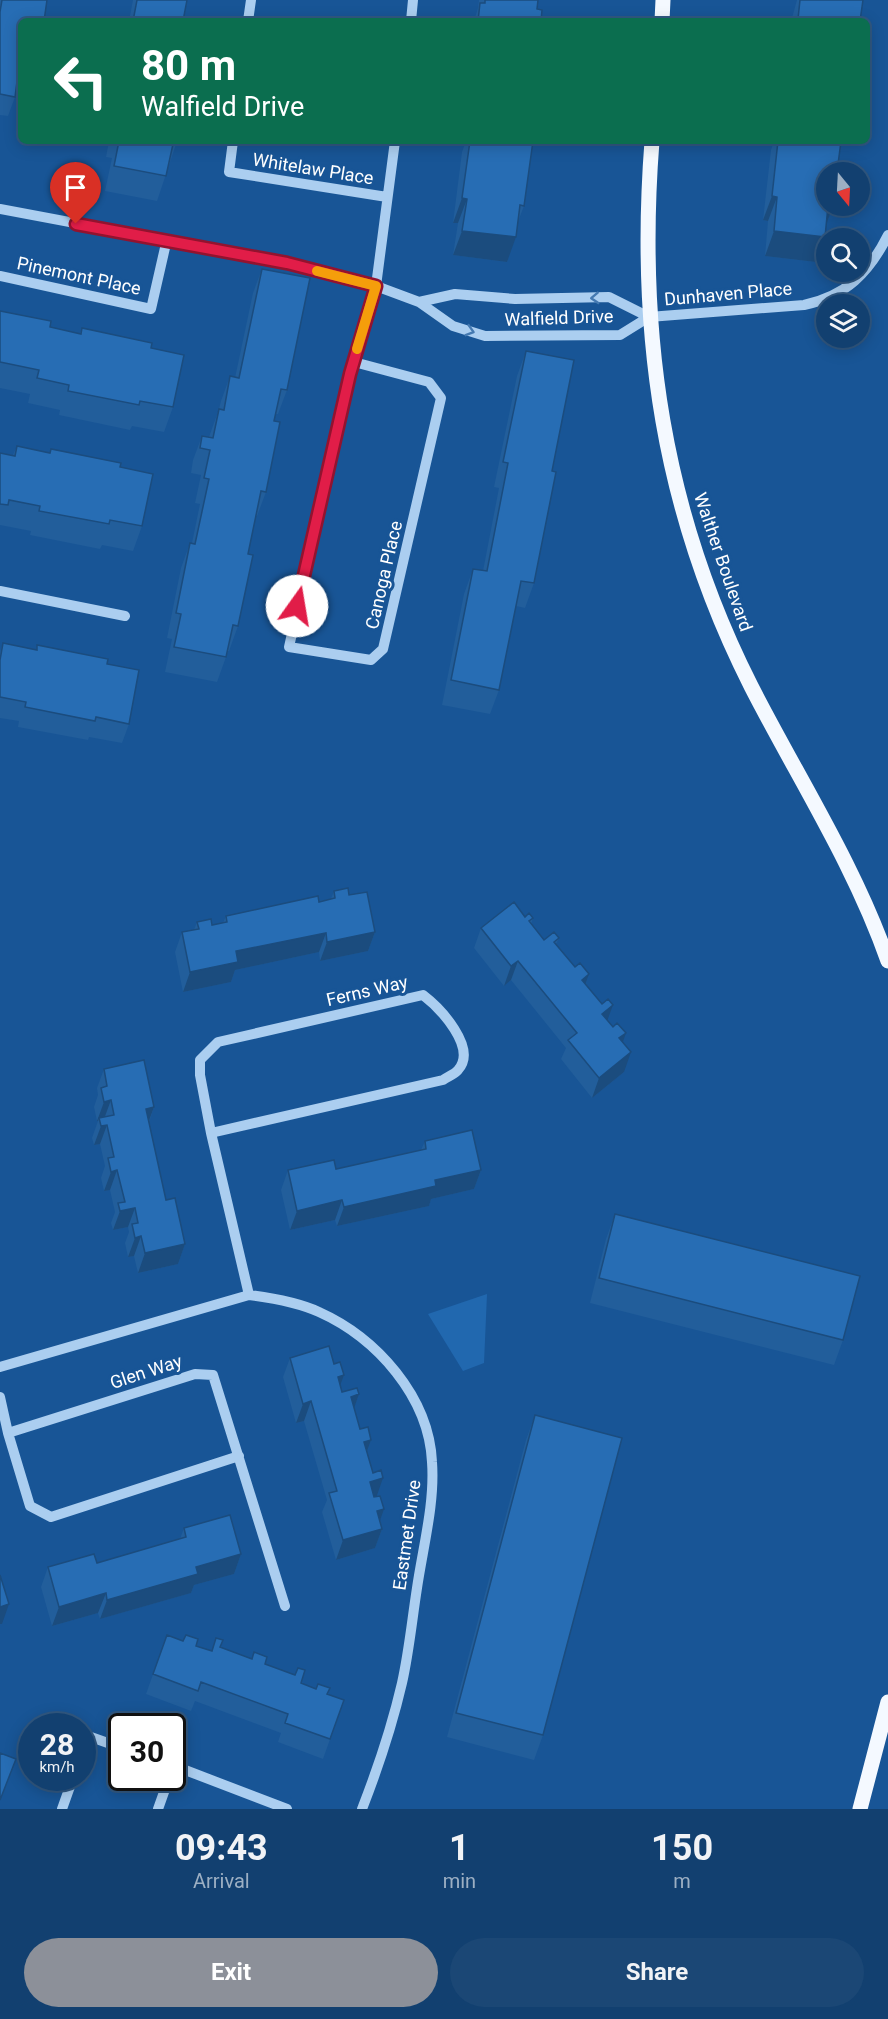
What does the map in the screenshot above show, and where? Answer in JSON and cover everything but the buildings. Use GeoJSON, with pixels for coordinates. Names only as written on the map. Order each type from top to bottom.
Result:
{"type":"FeatureCollection","features":[{"type":"Feature","properties":{"kind":"main road"},"geometry":{"type":"LineString","coordinates":[[662,18],[663,0]]}},
{"type":"Feature","properties":{"kind":"main road","name":"Walther Boulevard"},"geometry":{"type":"LineString","coordinates":[[652,144],[647,246],[653,361],[672,467],[688,533],[716,612],[751,685],[845,859],[874,923],[888,962]]}},
{"type":"Feature","properties":{"kind":"main road"},"geometry":{"type":"LineString","coordinates":[[860,1809],[888,1702]]}},
{"type":"Feature","properties":{"kind":"street"},"geometry":{"type":"LineString","coordinates":[[248,18],[251,0]]}},
{"type":"Feature","properties":{"kind":"street"},"geometry":{"type":"LineString","coordinates":[[411,18],[413,0]]}},
{"type":"Feature","properties":{"kind":"street","name":"Whitelaw Place"},"geometry":{"type":"LineString","coordinates":[[233,144],[229,172],[387,197]]}},
{"type":"Feature","properties":{"kind":"street","name":"Whitelaw Place"},"geometry":{"type":"LineString","coordinates":[[376,286],[395,144]]}},
{"type":"Feature","properties":{"kind":"street","name":"Walfield Drive"},"geometry":{"type":"LineString","coordinates":[[0,209],[287,263],[376,286],[419,302],[453,326],[485,336],[620,335],[649,317]]}},
{"type":"Feature","properties":{"kind":"street","name":"Dunhaven Place"},"geometry":{"type":"LineString","coordinates":[[649,317],[804,305],[827,300],[850,286],[861,275],[888,235]]}},
{"type":"Feature","properties":{"kind":"street","name":"Pinemont Place"},"geometry":{"type":"LineString","coordinates":[[0,276],[151,309],[167,239]]}},
{"type":"Feature","properties":{"kind":"street","name":"Canoga Place"},"geometry":{"type":"LineString","coordinates":[[354,362],[429,382],[441,398],[383,649],[371,660],[289,648],[354,362],[376,286]]}},
{"type":"Feature","properties":{"kind":"street","name":"Walfield Drive"},"geometry":{"type":"LineString","coordinates":[[419,302],[455,294],[515,299],[609,297],[649,317]]}},
{"type":"Feature","properties":{"kind":"street"},"geometry":{"type":"LineString","coordinates":[[0,591],[125,616]]}},
{"type":"Feature","properties":{"kind":"street","name":"Ferns Way"},"geometry":{"type":"LineString","coordinates":[[211,1133],[442,1080],[458,1070],[465,1058],[462,1042],[436,1005],[423,995],[218,1042],[200,1060],[200,1075],[211,1133],[249,1294]]}},
{"type":"Feature","properties":{"kind":"street","name":"Eastmet Drive"},"geometry":{"type":"LineString","coordinates":[[0,1367],[249,1294],[290,1301],[321,1312],[363,1341],[393,1367],[406,1384],[429,1438],[432,1494],[403,1680],[391,1725],[362,1809]]}},
{"type":"Feature","properties":{"kind":"street","name":"Glen Way"},"geometry":{"type":"LineString","coordinates":[[8,1433],[195,1374],[213,1375],[285,1606]]}},
{"type":"Feature","properties":{"kind":"street"},"geometry":{"type":"LineString","coordinates":[[0,1397],[8,1433],[30,1506],[51,1517],[239,1456]]}},
{"type":"Feature","properties":{"kind":"street"},"geometry":{"type":"LineString","coordinates":[[186,1771],[287,1809]]}},
{"type":"Feature","properties":{"kind":"street"},"geometry":{"type":"LineString","coordinates":[[62,1809],[68,1791]]}},
{"type":"Feature","properties":{"kind":"street"},"geometry":{"type":"LineString","coordinates":[[158,1809],[164,1791]]}},
{"type":"Feature","properties":{"kind":"shaded area"},"geometry":{"type":"Polygon","coordinates":[[[487,1294],[484,1363],[463,1371],[428,1314],[487,1294]]]}},
{"type":"Feature","properties":{"kind":"slow traffic"},"geometry":{"type":"LineString","coordinates":[[317,271],[376,286],[357,349]]}},
{"type":"Feature","properties":{"kind":"route"},"geometry":{"type":"LineString","coordinates":[[76,224],[287,263],[376,286],[350,374],[297,606]]}}]}
